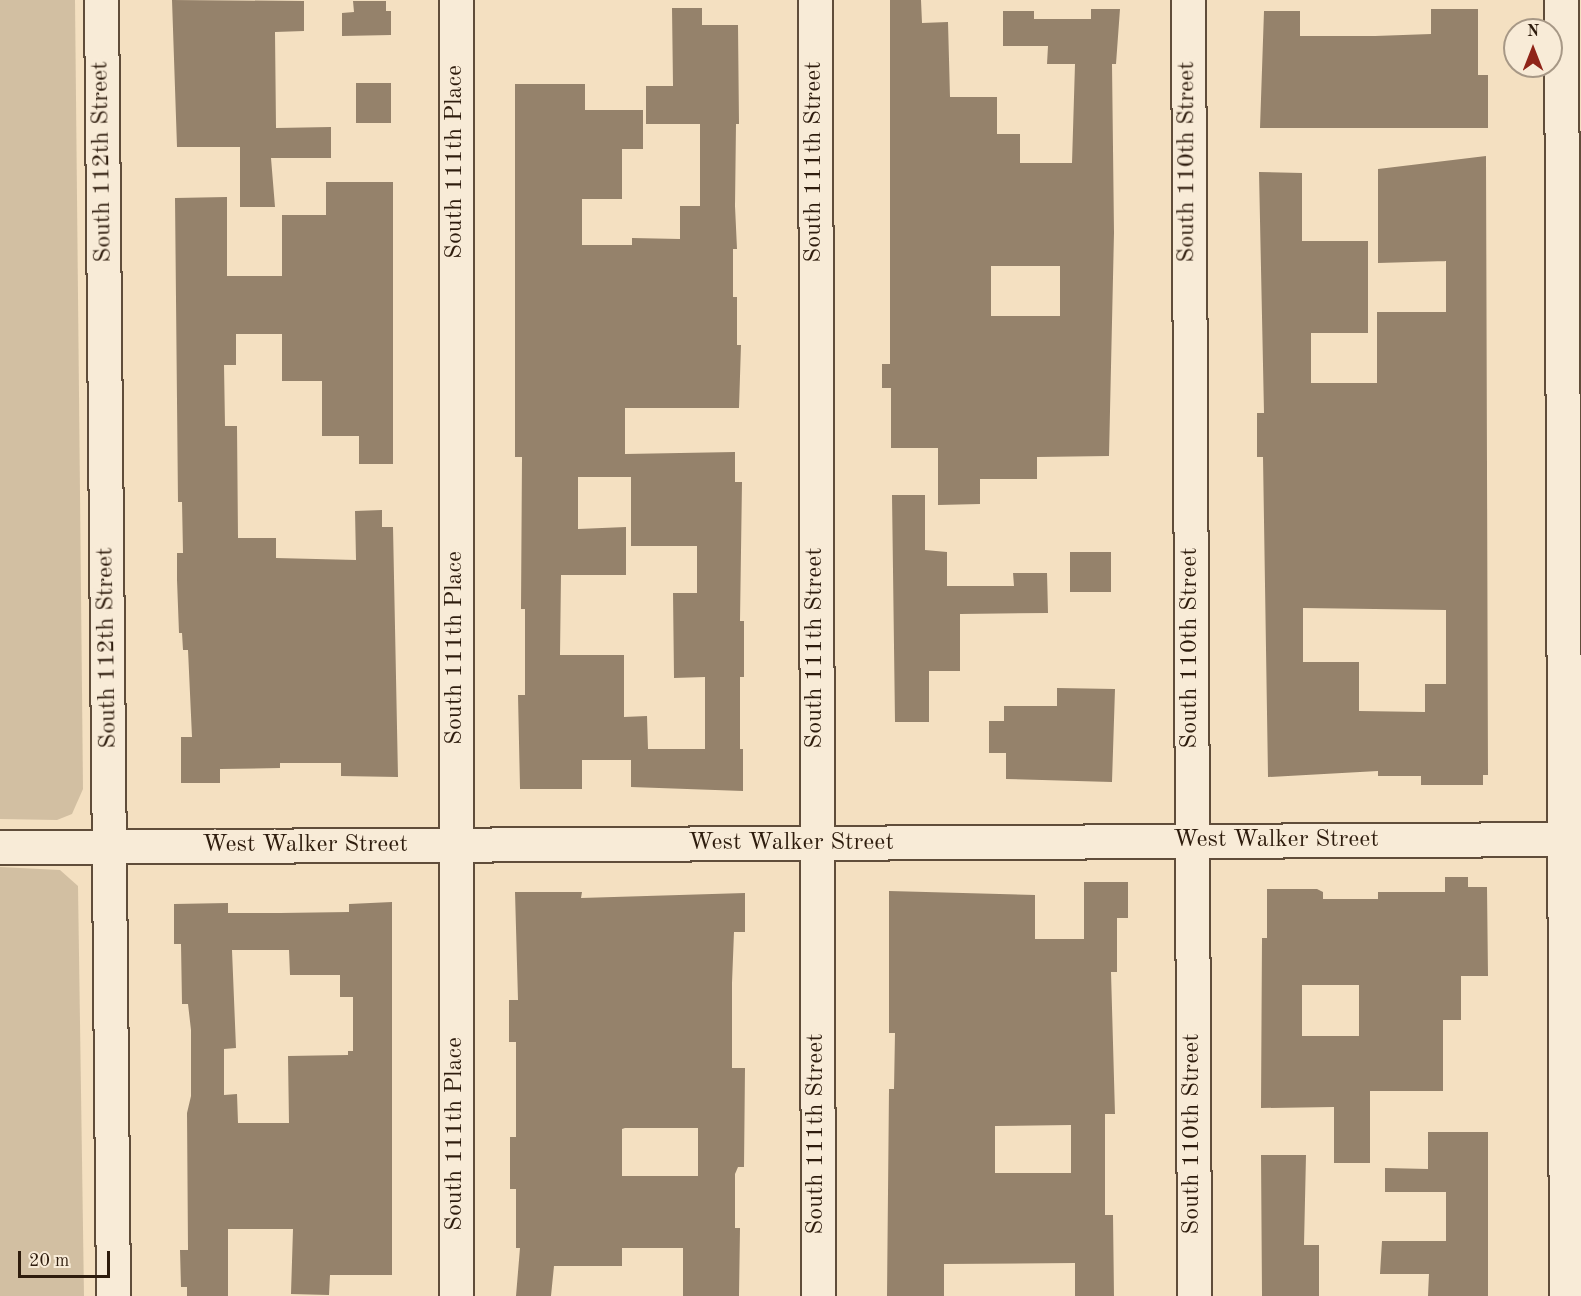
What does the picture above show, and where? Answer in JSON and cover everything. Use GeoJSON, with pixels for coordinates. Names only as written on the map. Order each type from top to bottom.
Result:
{"type":"FeatureCollection","features":[{"type":"Feature","properties":{"kind":"street","name":"South 112th Street"},"geometry":{"type":"LineString","coordinates":[[101,0],[111,847],[113,1296]]}},
{"type":"Feature","properties":{"kind":"street","name":"South 111th Place"},"geometry":{"type":"LineString","coordinates":[[456,0],[456,1296]]}},
{"type":"Feature","properties":{"kind":"street","name":"South 111th Street"},"geometry":{"type":"LineString","coordinates":[[815,0],[818,1296]]}},
{"type":"Feature","properties":{"kind":"street","name":"South 110th Street"},"geometry":{"type":"LineString","coordinates":[[1188,0],[1194,1296]]}},
{"type":"Feature","properties":{"kind":"street"},"geometry":{"type":"LineString","coordinates":[[1560,0],[1574,839],[1566,1296]]}},
{"type":"Feature","properties":{"kind":"street","name":"West Walker Street"},"geometry":{"type":"LineString","coordinates":[[0,847],[817,845],[1574,839]]}},
{"type":"Feature","properties":{"kind":"shaded area"},"geometry":{"type":"Polygon","coordinates":[[[0,0],[75,0],[83,789],[72,814],[57,820],[0,819],[0,0]]]}},
{"type":"Feature","properties":{"kind":"shaded area"},"geometry":{"type":"Polygon","coordinates":[[[0,867],[60,870],[78,886],[84,1296],[0,1296],[0,867]]]}},
{"type":"Feature","properties":{"kind":"building"},"geometry":{"type":"Polygon","coordinates":[[[172,0],[304,1],[304,31],[275,32],[276,128],[331,127],[331,158],[271,158],[275,207],[240,207],[240,147],[177,147],[172,0]]]}},
{"type":"Feature","properties":{"kind":"building"},"geometry":{"type":"Polygon","coordinates":[[[890,0],[921,0],[922,23],[948,22],[950,97],[997,97],[997,134],[1020,134],[1020,163],[1072,163],[1075,64],[1047,64],[1048,46],[1003,46],[1003,11],[1034,11],[1034,19],[1091,19],[1091,9],[1120,9],[1116,64],[1112,64],[1114,233],[1109,456],[1037,457],[1037,479],[980,479],[980,504],[938,505],[938,448],[891,448],[891,388],[882,388],[882,364],[890,364],[890,0]],[[991,266],[991,316],[1060,316],[1060,266],[991,266]]]}},
{"type":"Feature","properties":{"kind":"building"},"geometry":{"type":"Polygon","coordinates":[[[353,1],[386,1],[386,11],[391,11],[391,35],[342,36],[342,13],[354,12],[353,1]]]}},
{"type":"Feature","properties":{"kind":"building"},"geometry":{"type":"Polygon","coordinates":[[[672,8],[702,8],[702,25],[738,25],[739,124],[736,124],[735,206],[737,249],[733,249],[733,297],[737,297],[737,345],[741,345],[739,408],[625,408],[625,454],[735,452],[735,482],[742,482],[740,621],[744,621],[744,677],[740,677],[740,749],[743,749],[743,791],[631,787],[631,760],[582,760],[582,789],[520,789],[518,695],[525,695],[525,609],[521,609],[522,457],[515,457],[515,84],[585,84],[585,110],[643,110],[643,149],[622,149],[622,199],[582,199],[582,245],[632,245],[632,238],[680,239],[680,206],[700,206],[700,124],[646,124],[646,86],[673,86],[672,8]],[[578,477],[578,529],[626,527],[626,575],[561,575],[560,655],[624,655],[624,717],[647,716],[648,749],[705,749],[705,677],[674,678],[673,593],[697,593],[697,546],[631,546],[631,477],[578,477]]]}},
{"type":"Feature","properties":{"kind":"building"},"geometry":{"type":"Polygon","coordinates":[[[1431,9],[1478,9],[1478,75],[1488,75],[1488,128],[1260,128],[1264,11],[1300,11],[1300,36],[1375,36],[1431,34],[1431,9]]]}},
{"type":"Feature","properties":{"kind":"building"},"geometry":{"type":"Polygon","coordinates":[[[356,83],[391,83],[391,123],[356,123],[356,83]]]}},
{"type":"Feature","properties":{"kind":"building"},"geometry":{"type":"Polygon","coordinates":[[[1486,156],[1488,775],[1483,775],[1483,785],[1421,785],[1421,776],[1378,776],[1378,771],[1268,777],[1263,457],[1257,457],[1257,413],[1264,413],[1259,172],[1302,173],[1302,241],[1368,241],[1368,333],[1311,333],[1311,383],[1377,383],[1377,312],[1446,312],[1446,261],[1378,263],[1378,169],[1486,156]],[[1303,608],[1303,662],[1359,662],[1359,711],[1425,712],[1425,684],[1446,684],[1446,610],[1303,608]]]}},
{"type":"Feature","properties":{"kind":"building"},"geometry":{"type":"Polygon","coordinates":[[[326,182],[393,182],[393,464],[359,464],[359,436],[322,436],[322,381],[282,381],[282,334],[236,334],[236,365],[224,365],[225,426],[237,426],[238,538],[276,538],[276,558],[356,560],[355,511],[382,510],[382,527],[393,527],[398,777],[341,776],[341,763],[280,763],[280,768],[220,769],[220,783],[181,783],[181,737],[192,737],[188,650],[183,650],[182,633],[179,633],[177,580],[177,553],[183,553],[182,502],[178,502],[175,198],[227,197],[227,276],[282,276],[282,215],[326,215],[326,182]]]}},
{"type":"Feature","properties":{"kind":"building"},"geometry":{"type":"Polygon","coordinates":[[[892,495],[925,495],[925,550],[947,552],[947,586],[1014,586],[1013,573],[1047,573],[1048,613],[960,614],[960,671],[929,671],[929,722],[895,722],[892,495]]]}},
{"type":"Feature","properties":{"kind":"building"},"geometry":{"type":"Polygon","coordinates":[[[1070,552],[1111,552],[1111,592],[1070,592],[1070,552]]]}},
{"type":"Feature","properties":{"kind":"building"},"geometry":{"type":"Polygon","coordinates":[[[1057,688],[1115,689],[1112,782],[1006,779],[1006,753],[989,753],[989,721],[1004,721],[1004,706],[1057,706],[1057,688]]]}},
{"type":"Feature","properties":{"kind":"building"},"geometry":{"type":"Polygon","coordinates":[[[1445,877],[1468,877],[1468,887],[1487,887],[1488,976],[1461,976],[1461,1020],[1443,1020],[1443,1091],[1370,1091],[1370,1163],[1334,1163],[1334,1107],[1261,1108],[1262,938],[1267,938],[1267,889],[1317,889],[1323,892],[1323,899],[1378,899],[1378,892],[1445,892],[1445,877]],[[1302,985],[1302,1036],[1359,1036],[1359,985],[1302,985]]]}},
{"type":"Feature","properties":{"kind":"building"},"geometry":{"type":"Polygon","coordinates":[[[1084,882],[1128,882],[1128,918],[1117,918],[1117,972],[1111,972],[1115,1114],[1105,1114],[1105,1215],[1113,1215],[1114,1296],[1075,1296],[1075,1263],[944,1264],[944,1296],[887,1296],[889,1089],[894,1089],[895,1033],[889,1033],[889,891],[1035,895],[1035,939],[1084,939],[1084,882]],[[1071,1125],[995,1126],[995,1173],[1071,1173],[1071,1125]]]}},
{"type":"Feature","properties":{"kind":"building"},"geometry":{"type":"Polygon","coordinates":[[[515,892],[582,892],[581,898],[745,893],[745,932],[734,932],[732,983],[732,1068],[745,1068],[744,1167],[738,1167],[735,1174],[735,1228],[740,1228],[739,1296],[683,1296],[683,1248],[622,1248],[622,1266],[554,1266],[551,1296],[516,1296],[520,1248],[516,1248],[516,1189],[510,1189],[510,1137],[516,1137],[516,1042],[509,1042],[509,1000],[518,1000],[515,892]],[[698,1128],[622,1129],[622,1176],[698,1176],[698,1128]]]}},
{"type":"Feature","properties":{"kind":"building"},"geometry":{"type":"Polygon","coordinates":[[[392,902],[392,1275],[330,1275],[329,1295],[291,1294],[293,1229],[228,1229],[228,1296],[187,1296],[187,1287],[181,1287],[180,1250],[188,1250],[187,1113],[191,1096],[191,1030],[188,1004],[182,1004],[181,944],[174,944],[174,904],[228,903],[228,913],[280,913],[349,912],[349,904],[392,902]],[[232,950],[236,1048],[224,1049],[224,1095],[237,1094],[238,1123],[289,1123],[288,1056],[348,1055],[348,1051],[353,1051],[353,997],[340,997],[340,975],[290,975],[289,950],[232,950]]]}},
{"type":"Feature","properties":{"kind":"building"},"geometry":{"type":"Polygon","coordinates":[[[1428,1132],[1488,1132],[1488,1296],[1428,1296],[1429,1274],[1380,1274],[1382,1241],[1446,1241],[1446,1192],[1385,1192],[1385,1168],[1428,1169],[1428,1132]]]}},
{"type":"Feature","properties":{"kind":"building"},"geometry":{"type":"Polygon","coordinates":[[[1261,1155],[1306,1155],[1304,1245],[1319,1245],[1319,1296],[1262,1296],[1261,1155]]]}}]}
